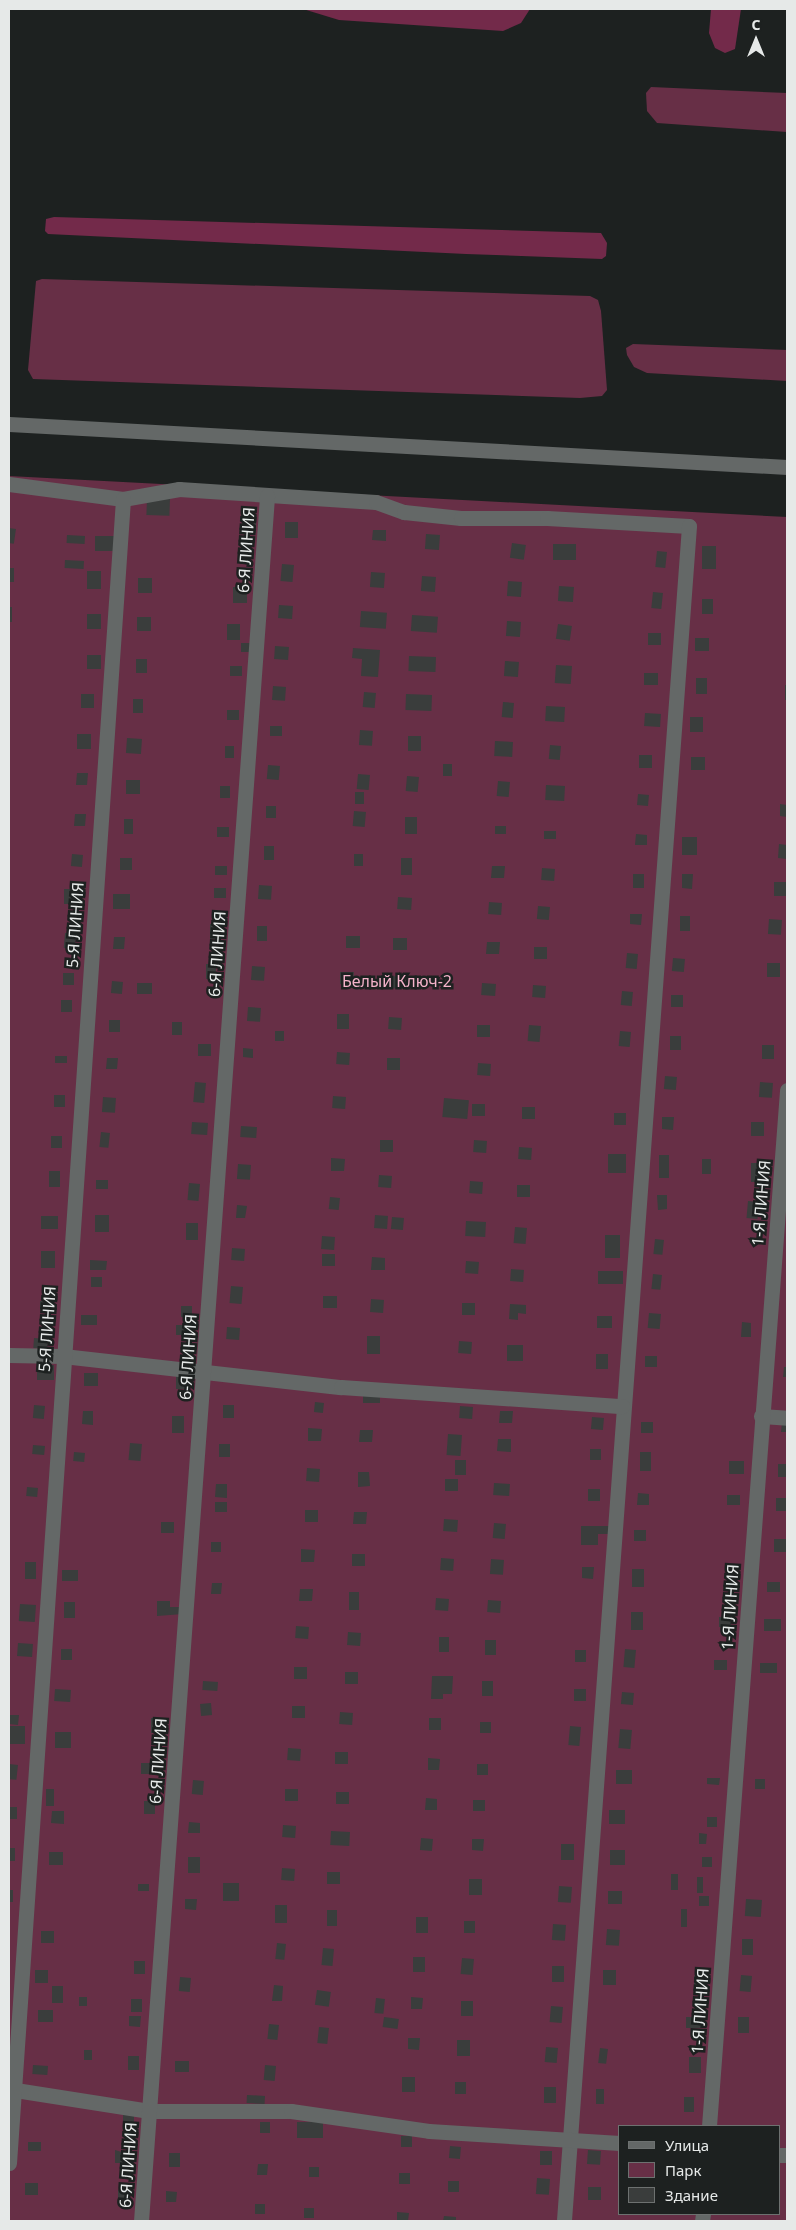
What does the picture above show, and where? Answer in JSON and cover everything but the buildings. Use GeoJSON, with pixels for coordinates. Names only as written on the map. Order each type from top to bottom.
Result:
{"type":"FeatureCollection","features":[{"type":"Feature","properties":{"kind":"street"},"geometry":{"type":"LineString","coordinates":[[9,424],[787,467]]}},
{"type":"Feature","properties":{"kind":"street"},"geometry":{"type":"LineString","coordinates":[[9,484],[123,498],[178,489],[376,502],[404,512],[461,518],[547,518],[689,526],[622,1406],[564,2221]]}},
{"type":"Feature","properties":{"kind":"street","name":"6-Я ЛИНИЯ"},"geometry":{"type":"LineString","coordinates":[[141,2221],[205,1369],[267,496]]}},
{"type":"Feature","properties":{"kind":"street","name":"5-Я ЛИНИЯ"},"geometry":{"type":"LineString","coordinates":[[9,2162],[12,2089],[123,498]]}},
{"type":"Feature","properties":{"kind":"street","name":"1-Я ЛИНИЯ"},"geometry":{"type":"LineString","coordinates":[[709,2125],[787,1090]]}},
{"type":"Feature","properties":{"kind":"street"},"geometry":{"type":"LineString","coordinates":[[9,1355],[63,1356],[205,1369],[341,1387],[622,1406]]}},
{"type":"Feature","properties":{"kind":"street"},"geometry":{"type":"LineString","coordinates":[[761,1416],[787,1418]]}},
{"type":"Feature","properties":{"kind":"street"},"geometry":{"type":"LineString","coordinates":[[12,2089],[149,2111],[292,2110],[429,2131],[618,2143]]}},
{"type":"Feature","properties":{"kind":"green space"},"geometry":{"type":"Polygon","coordinates":[[[651,87],[787,93],[787,132],[657,123],[647,111],[646,93],[651,87]]]}},
{"type":"Feature","properties":{"kind":"green space"},"geometry":{"type":"Polygon","coordinates":[[[42,279],[590,296],[598,300],[601,311],[607,390],[602,396],[580,398],[33,379],[28,370],[36,281],[42,279]]]}},
{"type":"Feature","properties":{"kind":"green space"},"geometry":{"type":"Polygon","coordinates":[[[633,344],[787,350],[787,381],[647,373],[634,367],[627,355],[626,348],[633,344]]]}},
{"type":"Feature","properties":{"kind":"green space","name":"Белый Ключ-2"},"geometry":{"type":"Polygon","coordinates":[[[9,476],[787,517],[787,2221],[9,2221],[9,476]]]}},
{"type":"Feature","properties":{"kind":"shaded area"},"geometry":{"type":"Polygon","coordinates":[[[303,9],[530,9],[521,23],[503,31],[339,20],[303,9]]]}},
{"type":"Feature","properties":{"kind":"shaded area"},"geometry":{"type":"Polygon","coordinates":[[[711,9],[741,9],[735,49],[725,53],[715,48],[709,33],[711,9]]]}},
{"type":"Feature","properties":{"kind":"shaded area"},"geometry":{"type":"Polygon","coordinates":[[[54,217],[601,233],[607,243],[606,256],[602,259],[48,234],[45,231],[46,219],[54,217]]]}}]}
